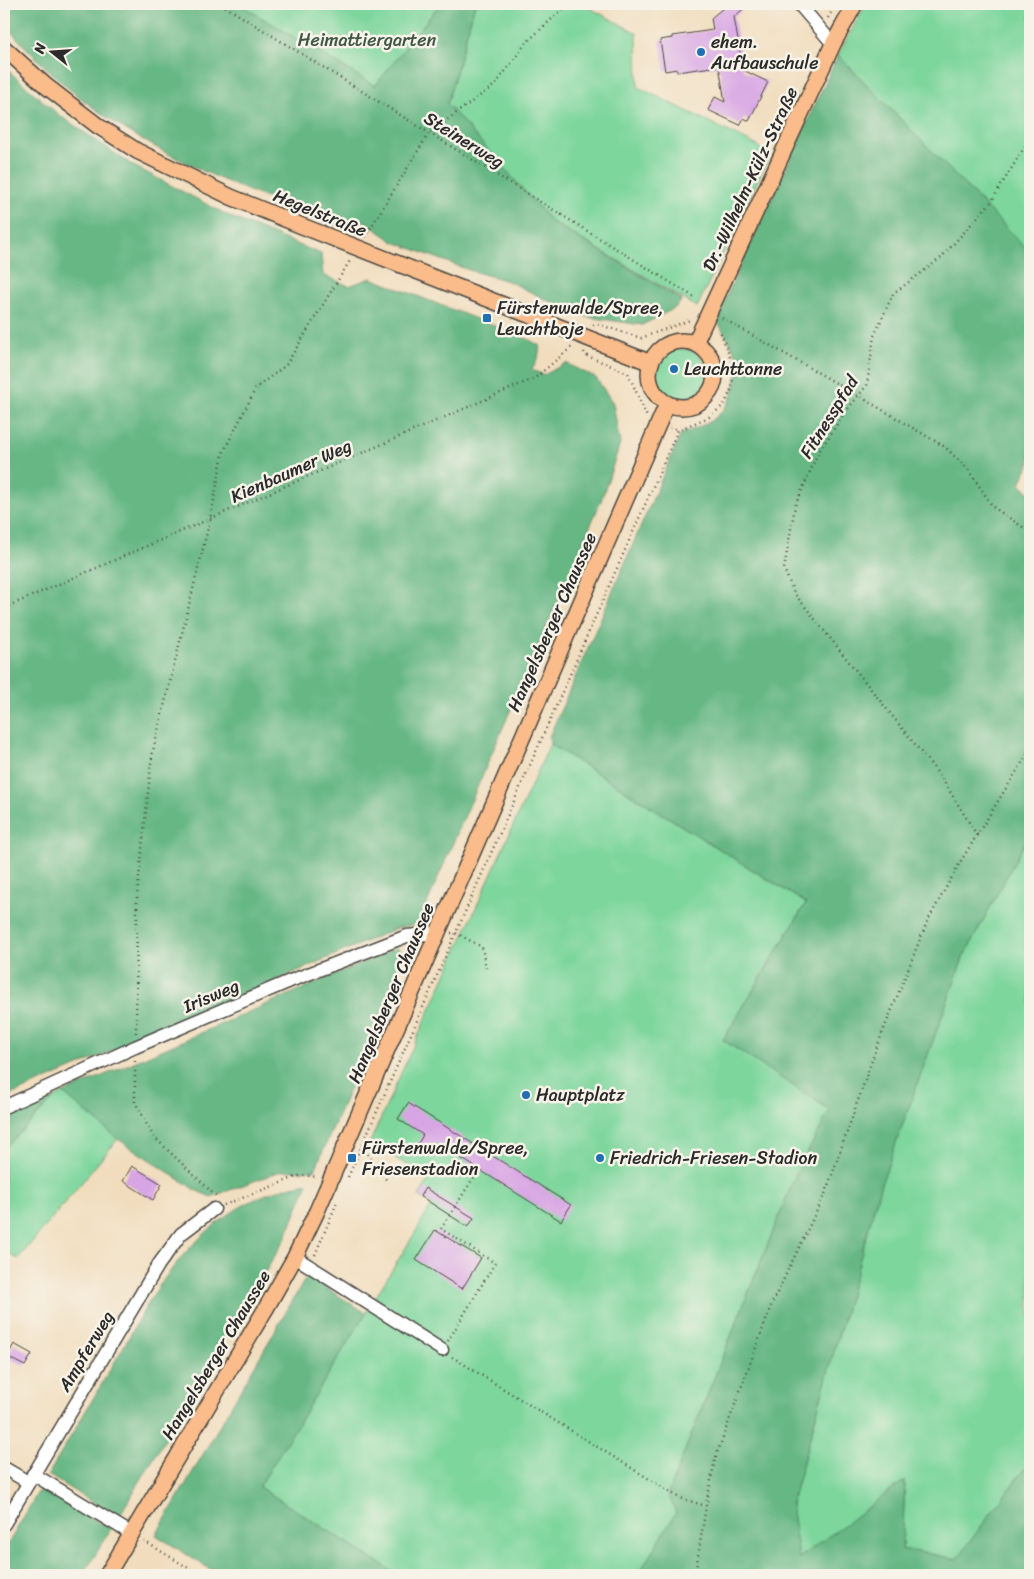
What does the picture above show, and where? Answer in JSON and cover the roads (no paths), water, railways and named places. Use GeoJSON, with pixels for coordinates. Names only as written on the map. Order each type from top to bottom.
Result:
{"type":"FeatureCollection","features":[{"type":"Feature","properties":{"kind":"main road","name":"Dr.-Wilhelm-Külz-Straße"},"geometry":{"type":"LineString","coordinates":[[695,343],[833,44],[855,4]]}},
{"type":"Feature","properties":{"kind":"main road","name":"Hegelstraße"},"geometry":{"type":"LineString","coordinates":[[4,48],[46,86],[98,126],[137,151],[231,196],[582,342],[651,363]]}},
{"type":"Feature","properties":{"kind":"main road"},"geometry":{"type":"LineString","coordinates":[[677,341],[695,343],[707,352],[713,362],[714,384],[709,394],[690,407],[678,407],[668,404],[652,390],[649,380],[651,363],[658,351],[667,344],[677,341]]}},
{"type":"Feature","properties":{"kind":"main road","name":"Hangelsberger Chaussee"},"geometry":{"type":"LineString","coordinates":[[107,1575],[295,1257],[668,404]]}},
{"type":"Feature","properties":{"kind":"street"},"geometry":{"type":"LineString","coordinates":[[799,4],[833,44]]}},
{"type":"Feature","properties":{"kind":"street","name":"Irisweg"},"geometry":{"type":"LineString","coordinates":[[4,1107],[135,1047],[290,981],[407,936],[437,933]]}},
{"type":"Feature","properties":{"kind":"street","name":"Ampferweg"},"geometry":{"type":"LineString","coordinates":[[4,1524],[159,1264],[181,1234],[219,1207]]}},
{"type":"Feature","properties":{"kind":"street"},"geometry":{"type":"LineString","coordinates":[[295,1257],[442,1350]]}},
{"type":"Feature","properties":{"kind":"street"},"geometry":{"type":"LineString","coordinates":[[4,1468],[30,1478],[132,1534]]}},
{"type":"Feature","properties":{"kind":"place","name":"ehem. Aufbauschule"},"geometry":{"type":"Point","coordinates":[701,52]}},
{"type":"Feature","properties":{"kind":"place","name":"Fürstenwalde/Spree, Leuchtboje"},"geometry":{"type":"Point","coordinates":[487,318]}},
{"type":"Feature","properties":{"kind":"place","name":"Leuchttonne"},"geometry":{"type":"Point","coordinates":[674,369]}},
{"type":"Feature","properties":{"kind":"place","name":"Hauptplatz"},"geometry":{"type":"Point","coordinates":[526,1095]}},
{"type":"Feature","properties":{"kind":"place","name":"Fürstenwalde/Spree, Friesenstadion"},"geometry":{"type":"Point","coordinates":[352,1158]}},
{"type":"Feature","properties":{"kind":"place","name":"Friedrich-Friesen-Stadion"},"geometry":{"type":"Point","coordinates":[600,1158]}},
{"type":"Feature","properties":{"kind":"park label","name":"Heimattiergarten"},"geometry":{"type":"Point","coordinates":[367,40]}}]}
